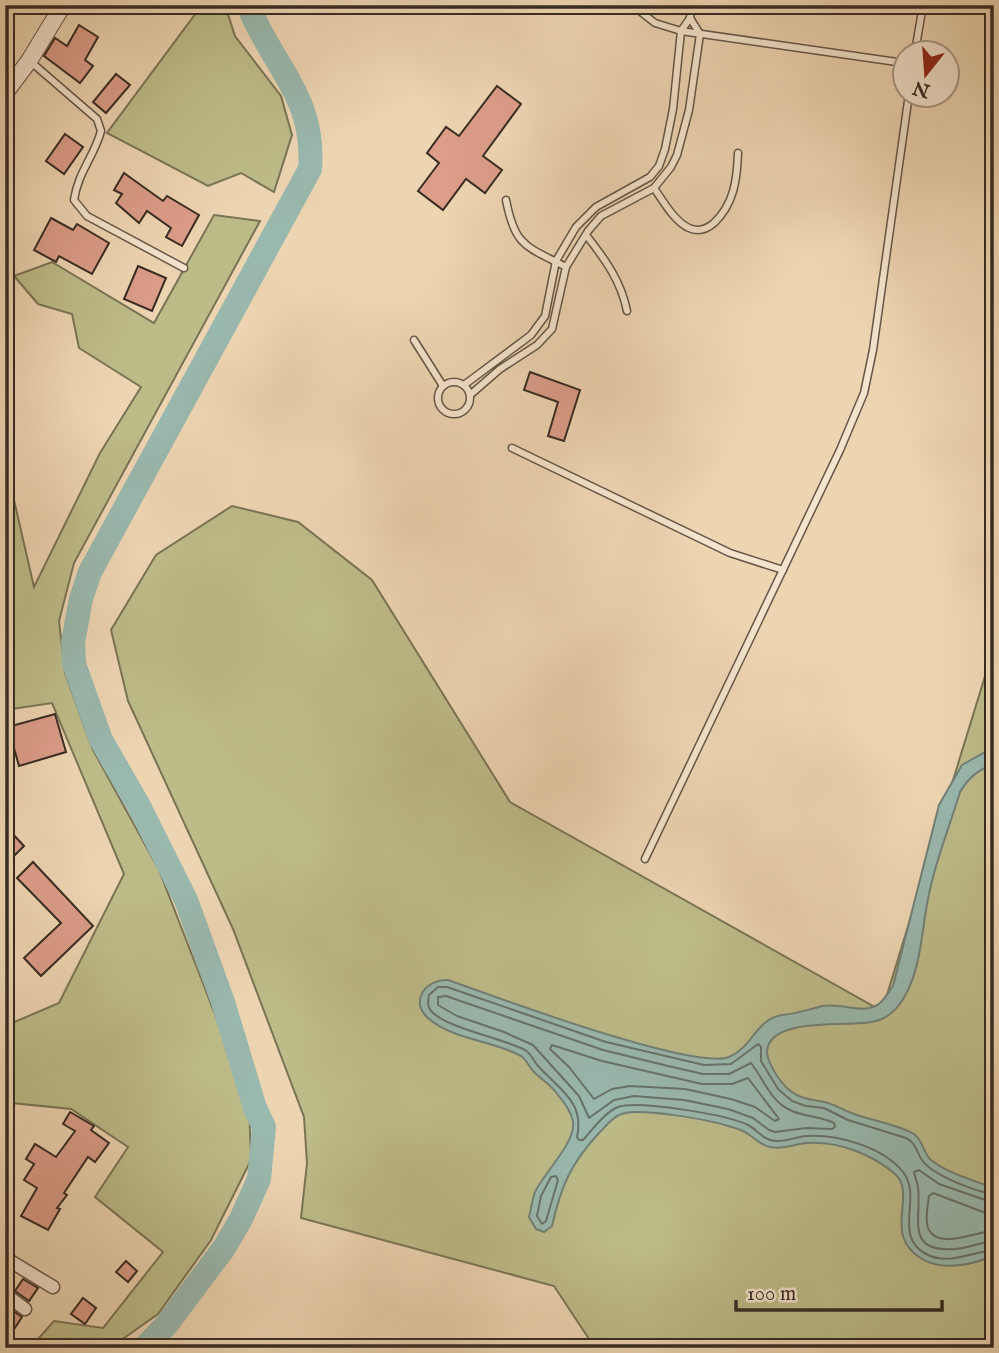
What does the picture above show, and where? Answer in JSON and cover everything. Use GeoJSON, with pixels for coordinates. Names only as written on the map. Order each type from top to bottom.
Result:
{"type":"FeatureCollection","features":[{"type":"Feature","properties":{"kind":"street"},"geometry":{"type":"LineString","coordinates":[[7,87],[29,61],[63,5]]}},
{"type":"Feature","properties":{"kind":"street"},"geometry":{"type":"LineString","coordinates":[[5,1258],[53,1287]]}},
{"type":"Feature","properties":{"kind":"street"},"geometry":{"type":"LineString","coordinates":[[5,1294],[25,1309]]}},
{"type":"Feature","properties":{"kind":"lane"},"geometry":{"type":"LineString","coordinates":[[632,5],[655,23],[681,31],[890,62]]}},
{"type":"Feature","properties":{"kind":"lane"},"geometry":{"type":"LineString","coordinates":[[464,385],[531,335],[540,325],[545,316],[556,261],[576,227],[596,207],[650,177],[654,172],[665,149],[673,109],[681,31],[690,18],[692,5]]}},
{"type":"Feature","properties":{"kind":"lane"},"geometry":{"type":"LineString","coordinates":[[917,38],[923,5]]}},
{"type":"Feature","properties":{"kind":"lane"},"geometry":{"type":"LineString","coordinates":[[470,395],[500,369],[537,345],[551,329],[566,267],[601,216],[654,188],[671,167],[690,110],[700,34],[690,18]]}},
{"type":"Feature","properties":{"kind":"lane"},"geometry":{"type":"LineString","coordinates":[[29,61],[97,119],[101,131],[92,156],[77,180],[74,200],[81,210],[87,216],[184,268]]}},
{"type":"Feature","properties":{"kind":"lane"},"geometry":{"type":"LineString","coordinates":[[645,859],[840,450],[864,393],[873,349],[907,108]]}},
{"type":"Feature","properties":{"kind":"lane"},"geometry":{"type":"LineString","coordinates":[[673,109],[690,110]]}},
{"type":"Feature","properties":{"kind":"lane"},"geometry":{"type":"LineString","coordinates":[[654,188],[679,222],[690,229],[708,228],[724,214],[731,201],[737,175],[738,153]]}},
{"type":"Feature","properties":{"kind":"lane"},"geometry":{"type":"LineString","coordinates":[[506,200],[510,218],[521,243],[566,267]]}},
{"type":"Feature","properties":{"kind":"lane"},"geometry":{"type":"LineString","coordinates":[[586,235],[613,271],[628,310]]}},
{"type":"Feature","properties":{"kind":"lane"},"geometry":{"type":"LineString","coordinates":[[414,340],[443,386]]}},
{"type":"Feature","properties":{"kind":"lane"},"geometry":{"type":"LineString","coordinates":[[453,382],[464,385],[470,395],[465,410],[454,414],[440,407],[438,396],[443,386],[453,382]]}},
{"type":"Feature","properties":{"kind":"lane"},"geometry":{"type":"LineString","coordinates":[[512,449],[730,553],[783,570]]}},
{"type":"Feature","properties":{"kind":"shaded area"},"geometry":{"type":"Polygon","coordinates":[[[202,5],[225,5],[235,36],[281,96],[292,135],[274,192],[241,173],[208,186],[107,133],[202,5]]]}},
{"type":"Feature","properties":{"kind":"shaded area"},"geometry":{"type":"Polygon","coordinates":[[[214,215],[260,221],[74,563],[59,621],[65,673],[93,750],[159,870],[249,1102],[251,1160],[211,1240],[158,1314],[110,1348],[30,1348],[54,1321],[103,1328],[163,1252],[95,1197],[128,1147],[71,1109],[12,1103],[5,1026],[59,1003],[124,874],[52,703],[5,710],[5,461],[34,587],[100,453],[141,387],[79,348],[72,314],[38,304],[14,276],[52,262],[154,323],[214,215]]]}},
{"type":"Feature","properties":{"kind":"shaded area"},"geometry":{"type":"Polygon","coordinates":[[[232,506],[298,522],[372,580],[510,802],[882,1011],[994,647],[994,1348],[595,1348],[554,1286],[301,1218],[307,1163],[304,1117],[233,929],[128,701],[111,630],[156,555],[232,506]]]}},
{"type":"Feature","properties":{"kind":"water"},"geometry":{"type":"Polygon","coordinates":[[[994,747],[994,764],[974,775],[960,792],[932,881],[920,952],[912,980],[899,1005],[887,1016],[876,1021],[812,1025],[782,1032],[771,1040],[767,1051],[776,1075],[794,1093],[914,1134],[928,1157],[938,1165],[994,1188],[994,1255],[977,1262],[948,1266],[922,1259],[910,1249],[904,1238],[901,1182],[876,1160],[854,1150],[819,1143],[770,1147],[744,1131],[719,1123],[640,1112],[619,1115],[589,1144],[563,1187],[552,1226],[544,1232],[536,1229],[529,1217],[534,1195],[570,1139],[573,1122],[570,1113],[554,1090],[521,1056],[449,1031],[428,1018],[420,1005],[420,998],[427,987],[448,980],[592,1030],[677,1053],[709,1058],[729,1057],[737,1053],[766,1022],[782,1015],[830,1005],[860,1009],[874,1007],[893,986],[939,805],[962,765],[994,747]]]}},
{"type":"Feature","properties":{"kind":"building"},"geometry":{"type":"Polygon","coordinates":[[[79,25],[98,37],[85,60],[93,66],[80,83],[44,56],[55,38],[67,46],[79,25]]]}},
{"type":"Feature","properties":{"kind":"building"},"geometry":{"type":"Polygon","coordinates":[[[116,74],[130,85],[106,113],[93,102],[116,74]]]}},
{"type":"Feature","properties":{"kind":"building"},"geometry":{"type":"Polygon","coordinates":[[[497,86],[521,104],[483,156],[502,170],[485,193],[466,179],[443,210],[418,191],[439,163],[427,153],[446,127],[459,136],[497,86]]]}},
{"type":"Feature","properties":{"kind":"building"},"geometry":{"type":"Polygon","coordinates":[[[65,134],[83,147],[64,174],[46,161],[65,134]]]}},
{"type":"Feature","properties":{"kind":"building"},"geometry":{"type":"Polygon","coordinates":[[[124,173],[163,201],[167,196],[199,215],[182,246],[166,237],[171,228],[147,211],[139,223],[116,203],[122,194],[114,190],[124,173]]]}},
{"type":"Feature","properties":{"kind":"building"},"geometry":{"type":"Polygon","coordinates":[[[51,218],[73,230],[77,224],[109,243],[92,274],[59,256],[56,262],[34,250],[51,218]]]}},
{"type":"Feature","properties":{"kind":"building"},"geometry":{"type":"Polygon","coordinates":[[[138,266],[166,278],[152,311],[124,299],[138,266]]]}},
{"type":"Feature","properties":{"kind":"building"},"geometry":{"type":"Polygon","coordinates":[[[530,372],[580,390],[564,441],[548,436],[558,402],[524,390],[530,372]]]}},
{"type":"Feature","properties":{"kind":"building"},"geometry":{"type":"Polygon","coordinates":[[[55,714],[66,752],[19,766],[8,727],[55,714]]]}},
{"type":"Feature","properties":{"kind":"building"},"geometry":{"type":"Polygon","coordinates":[[[11,832],[24,846],[14,856],[5,846],[5,837],[11,832]]]}},
{"type":"Feature","properties":{"kind":"building"},"geometry":{"type":"Polygon","coordinates":[[[33,862],[93,926],[41,976],[24,958],[61,923],[17,878],[33,862]]]}},
{"type":"Feature","properties":{"kind":"building"},"geometry":{"type":"Polygon","coordinates":[[[70,1112],[94,1126],[91,1130],[109,1143],[95,1162],[88,1157],[64,1193],[67,1195],[57,1208],[60,1209],[48,1230],[21,1216],[37,1188],[24,1180],[34,1164],[26,1159],[35,1144],[56,1157],[75,1131],[63,1124],[70,1112]]]}},
{"type":"Feature","properties":{"kind":"building"},"geometry":{"type":"Polygon","coordinates":[[[126,1261],[137,1271],[128,1282],[116,1272],[126,1261]]]}},
{"type":"Feature","properties":{"kind":"building"},"geometry":{"type":"Polygon","coordinates":[[[23,1279],[38,1288],[29,1301],[15,1291],[23,1279]]]}},
{"type":"Feature","properties":{"kind":"building"},"geometry":{"type":"Polygon","coordinates":[[[83,1298],[96,1308],[85,1324],[71,1314],[83,1298]]]}},
{"type":"Feature","properties":{"kind":"building"},"geometry":{"type":"Polygon","coordinates":[[[5,1307],[22,1317],[5,1343],[5,1307]]]}},
{"type":"Feature","properties":{"kind":"waterway"},"geometry":{"type":"LineString","coordinates":[[144,1348],[167,1324],[224,1248],[241,1219],[259,1179],[264,1127],[255,1108],[223,1002],[186,900],[139,806],[101,740],[74,664],[73,642],[81,599],[90,572],[310,169],[310,144],[299,102],[248,5]]}}]}
